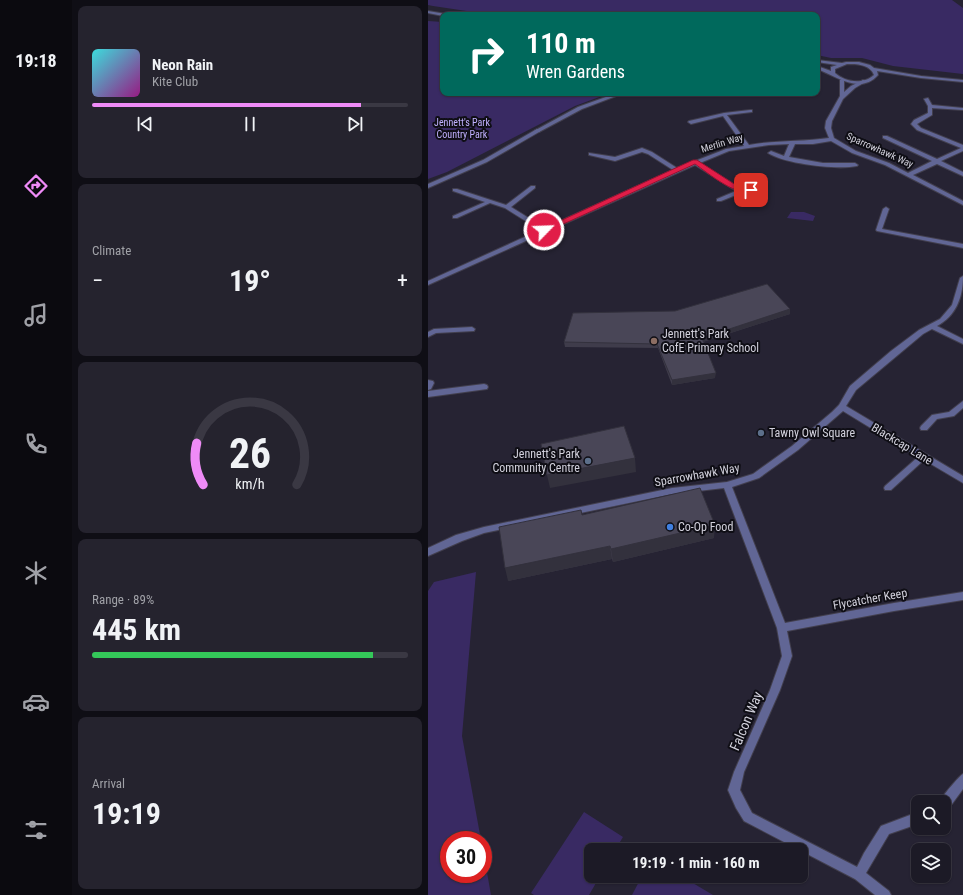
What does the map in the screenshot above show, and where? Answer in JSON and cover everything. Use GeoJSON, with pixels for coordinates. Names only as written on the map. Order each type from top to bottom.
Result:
{"type":"FeatureCollection","features":[{"type":"Feature","properties":{"kind":"street"},"geometry":{"type":"LineString","coordinates":[[428,12],[440,14]]}},
{"type":"Feature","properties":{"kind":"street"},"geometry":{"type":"LineString","coordinates":[[820,61],[841,64],[859,64],[874,69],[921,77],[963,81]]}},
{"type":"Feature","properties":{"kind":"street"},"geometry":{"type":"LineString","coordinates":[[832,73],[833,68],[841,64]]}},
{"type":"Feature","properties":{"kind":"street"},"geometry":{"type":"LineString","coordinates":[[820,68],[832,73],[842,80],[865,81]]}},
{"type":"Feature","properties":{"kind":"street"},"geometry":{"type":"LineString","coordinates":[[874,69],[876,75],[874,77],[881,77]]}},
{"type":"Feature","properties":{"kind":"street","name":"Sparrowhawk Way"},"geometry":{"type":"LineString","coordinates":[[842,96],[874,77]]}},
{"type":"Feature","properties":{"kind":"street"},"geometry":{"type":"LineString","coordinates":[[888,77],[921,77]]}},
{"type":"Feature","properties":{"kind":"street","name":"Sparrowhawk Way"},"geometry":{"type":"LineString","coordinates":[[842,80],[842,96],[829,121],[828,128],[832,139],[854,152],[887,164],[963,203]]}},
{"type":"Feature","properties":{"kind":"street"},"geometry":{"type":"LineString","coordinates":[[428,186],[485,161],[580,108],[614,96]]}},
{"type":"Feature","properties":{"kind":"street"},"geometry":{"type":"LineString","coordinates":[[926,99],[930,106],[930,114],[916,121],[914,124],[919,129],[963,148]]}},
{"type":"Feature","properties":{"kind":"street"},"geometry":{"type":"LineString","coordinates":[[930,106],[963,108]]}},
{"type":"Feature","properties":{"kind":"street"},"geometry":{"type":"LineString","coordinates":[[691,122],[724,114],[750,111]]}},
{"type":"Feature","properties":{"kind":"street"},"geometry":{"type":"LineString","coordinates":[[724,114],[746,146]]}},
{"type":"Feature","properties":{"kind":"street"},"geometry":{"type":"LineString","coordinates":[[884,137],[963,174]]}},
{"type":"Feature","properties":{"kind":"street","name":"Merlin Way"},"geometry":{"type":"LineString","coordinates":[[428,283],[676,170],[728,150],[769,143],[792,144],[832,139]]}},
{"type":"Feature","properties":{"kind":"street"},"geometry":{"type":"LineString","coordinates":[[786,158],[792,144]]}},
{"type":"Feature","properties":{"kind":"street"},"geometry":{"type":"LineString","coordinates":[[908,174],[963,148]]}},
{"type":"Feature","properties":{"kind":"street"},"geometry":{"type":"LineString","coordinates":[[591,154],[615,159],[642,150],[650,153],[676,170]]}},
{"type":"Feature","properties":{"kind":"street"},"geometry":{"type":"LineString","coordinates":[[771,153],[814,165],[855,165]]}},
{"type":"Feature","properties":{"kind":"street"},"geometry":{"type":"LineString","coordinates":[[695,162],[740,191]]}},
{"type":"Feature","properties":{"kind":"street"},"geometry":{"type":"LineString","coordinates":[[507,206],[533,187]]}},
{"type":"Feature","properties":{"kind":"street"},"geometry":{"type":"LineString","coordinates":[[455,190],[507,206],[544,230]]}},
{"type":"Feature","properties":{"kind":"street"},"geometry":{"type":"LineString","coordinates":[[719,200],[740,191],[762,190]]}},
{"type":"Feature","properties":{"kind":"street"},"geometry":{"type":"LineString","coordinates":[[455,217],[491,201]]}},
{"type":"Feature","properties":{"kind":"street"},"geometry":{"type":"LineString","coordinates":[[886,209],[879,230],[963,246]]}},
{"type":"Feature","properties":{"kind":"street","name":"Sparrowhawk Way"},"geometry":{"type":"LineString","coordinates":[[428,552],[459,538],[484,530],[672,491],[727,485],[756,476],[795,448],[842,407],[853,388],[894,353],[922,332],[942,321],[955,305],[963,278]]}},
{"type":"Feature","properties":{"kind":"street"},"geometry":{"type":"LineString","coordinates":[[428,326],[431,333],[472,329]]}},
{"type":"Feature","properties":{"kind":"street"},"geometry":{"type":"LineString","coordinates":[[932,327],[963,342]]}},
{"type":"Feature","properties":{"kind":"street"},"geometry":{"type":"LineString","coordinates":[[428,382],[430,383],[428,387]]}},
{"type":"Feature","properties":{"kind":"street"},"geometry":{"type":"LineString","coordinates":[[428,394],[484,387]]}},
{"type":"Feature","properties":{"kind":"street"},"geometry":{"type":"LineString","coordinates":[[924,428],[935,417],[951,414],[963,404]]}},
{"type":"Feature","properties":{"kind":"street","name":"Blackcap Lane"},"geometry":{"type":"LineString","coordinates":[[842,407],[963,480]]}},
{"type":"Feature","properties":{"kind":"street"},"geometry":{"type":"LineString","coordinates":[[888,488],[924,456]]}},
{"type":"Feature","properties":{"kind":"street","name":"Falcon Way"},"geometry":{"type":"LineString","coordinates":[[727,485],[782,628],[786,656],[775,690],[739,772],[734,790],[748,817],[859,875],[885,895]]}},
{"type":"Feature","properties":{"kind":"street","name":"Flycatcher Keep"},"geometry":{"type":"LineString","coordinates":[[782,628],[963,596]]}},
{"type":"Feature","properties":{"kind":"street"},"geometry":{"type":"LineString","coordinates":[[951,796],[963,780]]}},
{"type":"Feature","properties":{"kind":"street"},"geometry":{"type":"LineString","coordinates":[[859,875],[868,857],[885,830],[911,821]]}},
{"type":"Feature","properties":{"kind":"green space"},"geometry":{"type":"Polygon","coordinates":[[[428,0],[952,0],[963,8],[963,74],[893,66],[862,58],[831,58],[820,56],[820,12],[473,12],[428,5],[428,0]]]}},
{"type":"Feature","properties":{"kind":"green space","name":"Jennett's Park Country Park"},"geometry":{"type":"Polygon","coordinates":[[[428,21],[440,22],[440,96],[602,96],[575,106],[447,172],[428,179],[428,21]]]}},
{"type":"Feature","properties":{"kind":"green space"},"geometry":{"type":"Polygon","coordinates":[[[791,212],[804,212],[815,216],[813,221],[787,218],[791,212]]]}},
{"type":"Feature","properties":{"kind":"green space"},"geometry":{"type":"Polygon","coordinates":[[[476,572],[462,736],[479,831],[440,831],[440,883],[489,883],[491,895],[428,895],[428,591],[434,582],[476,572]]]}},
{"type":"Feature","properties":{"kind":"green space"},"geometry":{"type":"Polygon","coordinates":[[[584,812],[623,837],[619,843],[584,843],[584,883],[596,883],[589,895],[534,895],[531,893],[584,812]]]}},
{"type":"Feature","properties":{"kind":"green space"},"geometry":{"type":"Polygon","coordinates":[[[638,883],[693,883],[713,895],[632,895],[638,883]]]}},
{"type":"Feature","properties":{"kind":"building"},"geometry":{"type":"Polygon","coordinates":[[[767,284],[790,309],[702,338],[716,373],[672,380],[657,344],[564,342],[573,313],[675,311],[767,284]]]}},
{"type":"Feature","properties":{"kind":"building"},"geometry":{"type":"Polygon","coordinates":[[[624,426],[635,458],[547,475],[541,444],[624,426]]]}},
{"type":"Feature","properties":{"kind":"building"},"geometry":{"type":"Polygon","coordinates":[[[700,488],[715,525],[611,549],[610,546],[505,568],[499,527],[581,510],[582,515],[700,488]]]}},
{"type":"Feature","properties":{"kind":"place","name":"Jennett's Park CofE Primary School"},"geometry":{"type":"Point","coordinates":[654,341]}},
{"type":"Feature","properties":{"kind":"place","name":"Tawny Owl Square"},"geometry":{"type":"Point","coordinates":[761,433]}},
{"type":"Feature","properties":{"kind":"place","name":"Jennett's Park Community Centre"},"geometry":{"type":"Point","coordinates":[588,461]}},
{"type":"Feature","properties":{"kind":"place","name":"Co-Op Food"},"geometry":{"type":"Point","coordinates":[670,527]}},
{"type":"Feature","properties":{"kind":"route"},"geometry":{"type":"LineString","coordinates":[[544,230],[695,162],[740,191],[751,190]]}}]}
